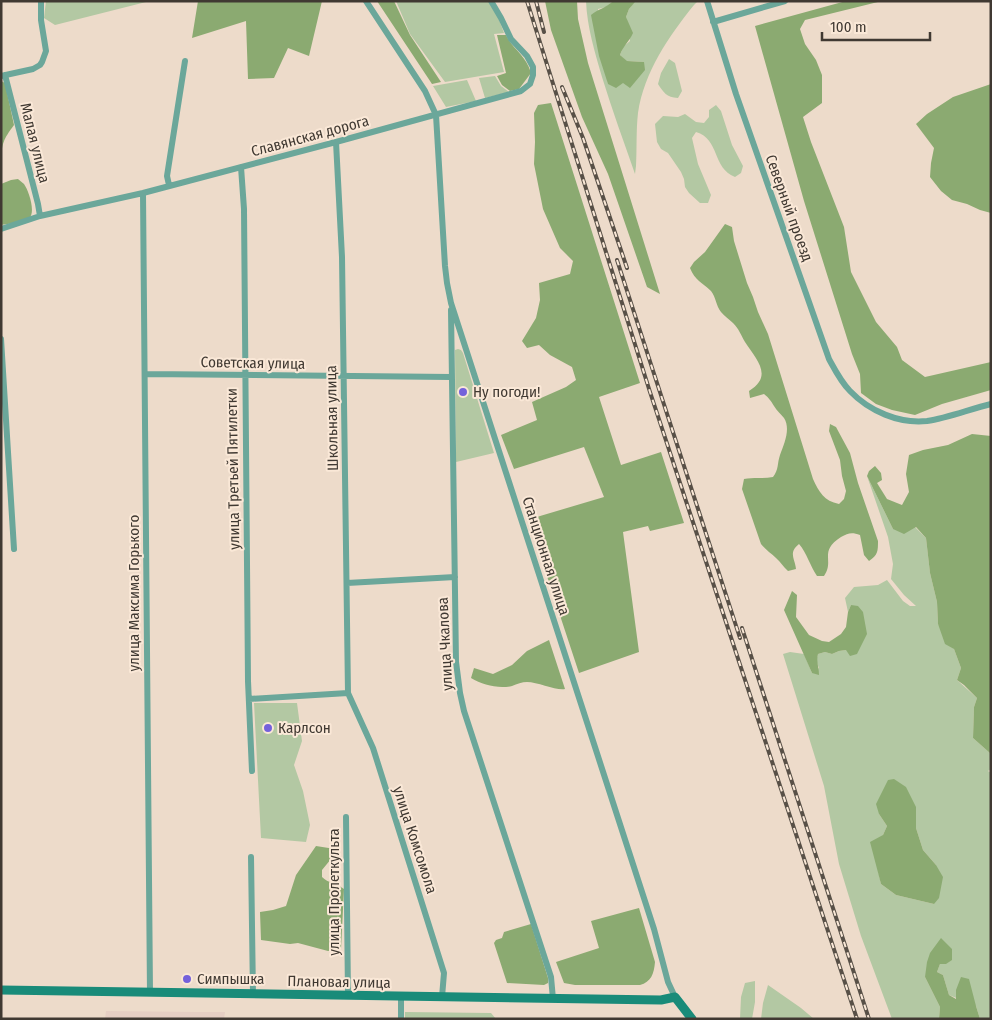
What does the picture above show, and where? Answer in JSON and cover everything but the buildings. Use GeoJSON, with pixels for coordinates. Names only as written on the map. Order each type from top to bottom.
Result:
{"type":"FeatureCollection","features":[{"type":"Feature","properties":{"kind":"street"},"geometry":{"type":"LineString","coordinates":[[3,76],[33,69],[42,62],[46,51],[41,20],[42,1]]}},
{"type":"Feature","properties":{"kind":"street"},"geometry":{"type":"LineString","coordinates":[[366,1],[425,91],[436,115]]}},
{"type":"Feature","properties":{"kind":"street","name":"Славянская дорога"},"geometry":{"type":"LineString","coordinates":[[1,229],[40,216],[143,193],[521,91],[530,84],[533,67],[527,56],[511,39],[502,18],[491,1]]}},
{"type":"Feature","properties":{"kind":"street","name":"Северный проезд"},"geometry":{"type":"LineString","coordinates":[[707,1],[736,94],[829,358],[849,391],[872,409],[902,420],[914,422],[927,421],[991,404]]}},
{"type":"Feature","properties":{"kind":"street"},"geometry":{"type":"LineString","coordinates":[[713,22],[785,1]]}},
{"type":"Feature","properties":{"kind":"street"},"geometry":{"type":"LineString","coordinates":[[169,185],[167,176],[184,61]]}},
{"type":"Feature","properties":{"kind":"street","name":"Малая улица"},"geometry":{"type":"LineString","coordinates":[[3,76],[40,216]]}},
{"type":"Feature","properties":{"kind":"street","name":"Станционная улица"},"geometry":{"type":"LineString","coordinates":[[436,115],[445,266],[451,303],[654,929],[668,982],[675,997]]}},
{"type":"Feature","properties":{"kind":"street","name":"Школьная улица"},"geometry":{"type":"LineString","coordinates":[[336,142],[342,257],[348,694]]}},
{"type":"Feature","properties":{"kind":"street","name":"улица Третьей Пятилетки"},"geometry":{"type":"LineString","coordinates":[[241,167],[244,209],[249,698],[252,771]]}},
{"type":"Feature","properties":{"kind":"street","name":"улица Максима Горького"},"geometry":{"type":"LineString","coordinates":[[143,193],[150,993]]}},
{"type":"Feature","properties":{"kind":"street","name":"улица Чкалова"},"geometry":{"type":"LineString","coordinates":[[451,303],[456,662],[460,693],[464,711],[551,977],[553,999]]}},
{"type":"Feature","properties":{"kind":"street"},"geometry":{"type":"LineString","coordinates":[[1,339],[14,549]]}},
{"type":"Feature","properties":{"kind":"street"},"geometry":{"type":"LineString","coordinates":[[451,343],[456,340],[464,342]]}},
{"type":"Feature","properties":{"kind":"street","name":"Советская улица"},"geometry":{"type":"LineString","coordinates":[[145,374],[452,378]]}},
{"type":"Feature","properties":{"kind":"street"},"geometry":{"type":"LineString","coordinates":[[346,583],[455,577]]}},
{"type":"Feature","properties":{"kind":"street"},"geometry":{"type":"LineString","coordinates":[[249,698],[348,694]]}},
{"type":"Feature","properties":{"kind":"street","name":"улица Комсомола"},"geometry":{"type":"LineString","coordinates":[[348,694],[373,748],[444,973],[442,997]]}},
{"type":"Feature","properties":{"kind":"street","name":"улица Пролеткульта"},"geometry":{"type":"LineString","coordinates":[[346,817],[348,996]]}},
{"type":"Feature","properties":{"kind":"street"},"geometry":{"type":"LineString","coordinates":[[250,857],[253,995]]}},
{"type":"Feature","properties":{"kind":"street","name":"Плановая улица"},"geometry":{"type":"LineString","coordinates":[[1,990],[553,999],[661,1000],[675,997]]}},
{"type":"Feature","properties":{"kind":"street"},"geometry":{"type":"LineString","coordinates":[[401,997],[401,1019]]}},
{"type":"Feature","properties":{"kind":"street"},"geometry":{"type":"LineString","coordinates":[[675,997],[692,1019]]}},
{"type":"Feature","properties":{"kind":"shaded area"},"geometry":{"type":"Polygon","coordinates":[[[106,1011],[225,1012],[224,1019],[105,1019],[106,1011]]]}},
{"type":"Feature","properties":{"kind":"green space"},"geometry":{"type":"Polygon","coordinates":[[[46,1],[150,1],[55,25],[44,18],[46,1]]]}},
{"type":"Feature","properties":{"kind":"green space"},"geometry":{"type":"Polygon","coordinates":[[[198,1],[322,1],[309,56],[288,48],[274,78],[248,79],[246,21],[192,38],[198,1]]]}},
{"type":"Feature","properties":{"kind":"green space"},"geometry":{"type":"Polygon","coordinates":[[[377,1],[394,1],[410,35],[441,82],[432,84],[377,1]]]}},
{"type":"Feature","properties":{"kind":"green space"},"geometry":{"type":"Polygon","coordinates":[[[396,1],[488,1],[498,17],[504,33],[494,34],[504,72],[445,82],[410,34],[396,1]]]}},
{"type":"Feature","properties":{"kind":"green space"},"geometry":{"type":"Polygon","coordinates":[[[545,1],[577,1],[578,19],[588,63],[660,294],[647,287],[608,174],[582,117],[551,30],[545,1]]]}},
{"type":"Feature","properties":{"kind":"green space"},"geometry":{"type":"Polygon","coordinates":[[[586,1],[613,1],[606,7],[598,9],[608,84],[644,62],[626,61],[620,55],[623,47],[630,41],[626,17],[635,1],[698,1],[667,42],[646,83],[638,113],[635,174],[597,59],[586,1]]]}},
{"type":"Feature","properties":{"kind":"green space"},"geometry":{"type":"Polygon","coordinates":[[[613,1],[635,2],[629,9],[626,17],[633,33],[620,55],[627,61],[644,62],[645,70],[630,88],[623,83],[616,88],[608,84],[599,56],[591,15],[613,1]]]}},
{"type":"Feature","properties":{"kind":"green space"},"geometry":{"type":"Polygon","coordinates":[[[846,1],[882,1],[805,20],[800,29],[805,44],[816,60],[822,75],[822,103],[803,117],[844,227],[851,272],[876,322],[897,347],[902,360],[925,377],[991,362],[991,390],[942,404],[915,415],[876,404],[861,393],[860,374],[804,201],[755,26],[846,1]]]}},
{"type":"Feature","properties":{"kind":"green space"},"geometry":{"type":"Polygon","coordinates":[[[497,35],[506,35],[529,67],[531,73],[519,89],[510,91],[502,85],[497,76],[506,73],[497,35]]]}},
{"type":"Feature","properties":{"kind":"green space"},"geometry":{"type":"Polygon","coordinates":[[[669,59],[675,63],[682,91],[678,98],[666,94],[658,84],[661,73],[669,59]]]}},
{"type":"Feature","properties":{"kind":"green space"},"geometry":{"type":"Polygon","coordinates":[[[495,76],[501,86],[509,92],[485,98],[479,78],[495,76]]]}},
{"type":"Feature","properties":{"kind":"green space"},"geometry":{"type":"Polygon","coordinates":[[[467,80],[476,101],[446,107],[433,86],[467,80]]]}},
{"type":"Feature","properties":{"kind":"green space"},"geometry":{"type":"Polygon","coordinates":[[[1,81],[5,83],[14,125],[4,142],[1,161],[1,81]]]}},
{"type":"Feature","properties":{"kind":"green space"},"geometry":{"type":"Polygon","coordinates":[[[991,84],[991,213],[952,200],[941,191],[930,177],[934,148],[916,124],[927,114],[953,97],[991,84]]]}},
{"type":"Feature","properties":{"kind":"green space"},"geometry":{"type":"Polygon","coordinates":[[[551,103],[640,383],[599,397],[621,465],[661,452],[684,523],[650,531],[648,526],[623,532],[639,652],[579,673],[530,519],[604,497],[584,447],[514,469],[501,435],[537,420],[532,402],[566,387],[576,380],[572,367],[550,355],[539,345],[527,348],[522,341],[536,318],[540,300],[539,283],[570,274],[573,261],[560,248],[543,209],[534,164],[534,113],[538,105],[551,103]]]}},
{"type":"Feature","properties":{"kind":"green space"},"geometry":{"type":"Polygon","coordinates":[[[716,105],[721,111],[732,145],[743,166],[741,173],[735,177],[728,173],[719,161],[709,141],[696,132],[692,138],[698,164],[711,195],[708,203],[700,203],[689,193],[685,187],[681,172],[668,153],[661,149],[657,142],[655,124],[663,116],[678,117],[685,114],[696,122],[704,123],[709,117],[709,110],[716,105]]]}},
{"type":"Feature","properties":{"kind":"green space"},"geometry":{"type":"Polygon","coordinates":[[[18,179],[24,184],[28,192],[32,207],[31,215],[23,221],[1,225],[1,184],[18,179]]]}},
{"type":"Feature","properties":{"kind":"green space"},"geometry":{"type":"Polygon","coordinates":[[[725,224],[732,227],[734,241],[747,283],[768,334],[813,479],[823,495],[834,503],[839,504],[844,499],[846,491],[840,460],[829,431],[830,424],[836,427],[850,453],[878,541],[877,552],[869,561],[864,555],[860,535],[855,533],[841,537],[830,547],[827,570],[824,576],[817,576],[799,544],[793,553],[796,569],[788,571],[761,544],[742,489],[744,479],[773,477],[786,436],[786,422],[764,394],[750,398],[749,391],[756,385],[762,373],[758,361],[737,328],[719,310],[711,291],[696,279],[690,268],[705,252],[725,224]]]}},
{"type":"Feature","properties":{"kind":"green space"},"geometry":{"type":"Polygon","coordinates":[[[458,349],[463,353],[494,453],[456,462],[455,350],[458,349]]]}},
{"type":"Feature","properties":{"kind":"green space"},"geometry":{"type":"Polygon","coordinates":[[[972,434],[991,436],[991,754],[973,738],[974,707],[977,698],[957,680],[961,668],[954,649],[945,644],[938,624],[937,602],[930,573],[926,538],[916,527],[904,534],[893,529],[867,476],[869,471],[875,466],[881,473],[882,480],[877,483],[887,499],[902,505],[909,492],[906,474],[909,455],[948,445],[972,434]]]}},
{"type":"Feature","properties":{"kind":"green space"},"geometry":{"type":"Polygon","coordinates":[[[867,476],[893,529],[915,527],[926,538],[930,573],[937,602],[938,624],[954,649],[961,668],[957,680],[977,698],[974,707],[973,738],[991,754],[991,769],[988,771],[991,773],[991,1019],[980,1019],[976,1006],[949,995],[943,975],[937,972],[940,964],[952,949],[925,977],[940,1007],[939,1019],[892,1019],[861,936],[839,864],[824,786],[783,654],[790,652],[804,654],[812,673],[819,668],[816,661],[818,654],[825,652],[832,654],[846,650],[851,605],[848,612],[845,598],[854,587],[878,585],[887,580],[903,601],[910,606],[916,606],[891,579],[893,564],[888,537],[867,476]],[[916,807],[879,814],[887,826],[883,835],[878,870],[881,884],[896,895],[934,904],[936,865],[923,850],[916,828],[916,807]]]}},
{"type":"Feature","properties":{"kind":"green space"},"geometry":{"type":"Polygon","coordinates":[[[792,591],[797,595],[796,617],[809,635],[822,641],[829,642],[841,634],[846,627],[851,605],[858,606],[863,612],[867,634],[857,654],[850,656],[846,650],[832,654],[825,652],[818,654],[819,675],[812,673],[784,610],[792,591]]]}},
{"type":"Feature","properties":{"kind":"green space"},"geometry":{"type":"Polygon","coordinates":[[[549,640],[565,689],[527,682],[507,687],[496,687],[480,683],[471,678],[474,668],[493,674],[512,665],[527,651],[549,640]]]}},
{"type":"Feature","properties":{"kind":"green space"},"geometry":{"type":"Polygon","coordinates":[[[254,703],[297,703],[302,741],[294,765],[303,791],[310,825],[306,842],[261,838],[254,703]]]}},
{"type":"Feature","properties":{"kind":"green space"},"geometry":{"type":"Polygon","coordinates":[[[894,779],[906,787],[916,807],[916,828],[923,850],[936,865],[943,877],[939,898],[934,904],[896,895],[881,884],[870,842],[883,835],[887,826],[879,814],[876,804],[888,780],[894,779]]]}},
{"type":"Feature","properties":{"kind":"green space"},"geometry":{"type":"Polygon","coordinates":[[[316,846],[335,849],[331,859],[322,870],[322,877],[344,889],[341,949],[328,951],[298,943],[290,944],[261,940],[260,912],[286,906],[296,875],[316,846]]]}},
{"type":"Feature","properties":{"kind":"green space"},"geometry":{"type":"Polygon","coordinates":[[[639,908],[655,962],[653,974],[649,980],[640,985],[575,985],[564,983],[556,962],[599,948],[591,921],[639,908]]]}},
{"type":"Feature","properties":{"kind":"green space"},"geometry":{"type":"Polygon","coordinates":[[[531,924],[548,983],[544,985],[507,983],[494,943],[502,938],[504,932],[531,924]]]}},
{"type":"Feature","properties":{"kind":"green space"},"geometry":{"type":"Polygon","coordinates":[[[941,938],[952,949],[952,960],[946,964],[940,964],[937,972],[943,975],[949,995],[956,999],[956,990],[961,977],[969,979],[980,1019],[939,1019],[940,1007],[925,977],[930,953],[941,938]]]}},
{"type":"Feature","properties":{"kind":"green space"},"geometry":{"type":"Polygon","coordinates":[[[755,981],[755,1002],[752,1019],[740,1019],[741,997],[745,983],[755,981]]]}},
{"type":"Feature","properties":{"kind":"green space"},"geometry":{"type":"Polygon","coordinates":[[[768,985],[801,1008],[814,1019],[761,1019],[768,985]]]}},
{"type":"Feature","properties":{"kind":"green space"},"geometry":{"type":"Polygon","coordinates":[[[405,1012],[491,1013],[496,1019],[405,1019],[405,1012]]]}},
{"type":"Feature","properties":{"kind":"railway"},"geometry":{"type":"LineString","coordinates":[[527,1],[650,392],[857,1019]]}},
{"type":"Feature","properties":{"kind":"railway"},"geometry":{"type":"LineString","coordinates":[[536,1],[544,32]]}},
{"type":"Feature","properties":{"kind":"railway"},"geometry":{"type":"LineString","coordinates":[[562,87],[583,138],[627,268]]}},
{"type":"Feature","properties":{"kind":"railway"},"geometry":{"type":"LineString","coordinates":[[617,260],[740,638]]}},
{"type":"Feature","properties":{"kind":"railway"},"geometry":{"type":"LineString","coordinates":[[742,628],[869,1019]]}},
{"type":"Feature","properties":{"kind":"place","name":"Ну погоди!"},"geometry":{"type":"Point","coordinates":[463,392]}},
{"type":"Feature","properties":{"kind":"place","name":"Карлсон"},"geometry":{"type":"Point","coordinates":[268,728]}},
{"type":"Feature","properties":{"kind":"place","name":"Симпышка"},"geometry":{"type":"Point","coordinates":[187,979]}}]}
